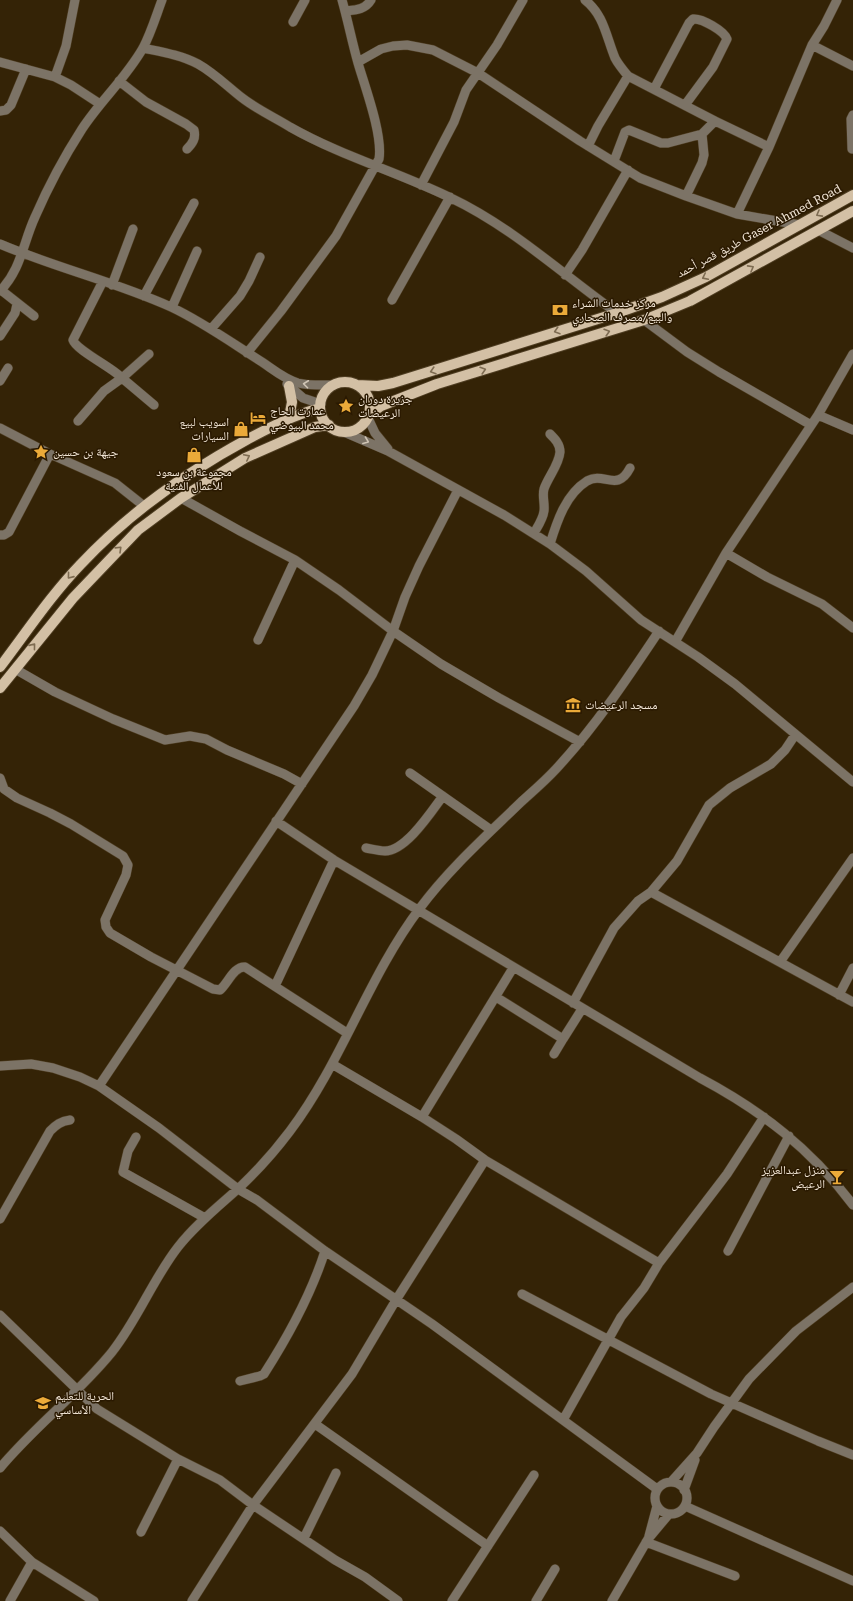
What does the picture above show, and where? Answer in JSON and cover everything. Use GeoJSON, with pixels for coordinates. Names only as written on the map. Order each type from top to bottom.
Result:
{"type":"FeatureCollection","features":[{"type":"Feature","properties":{"kind":"main road","name":"طريق قصر أحمد Gaser Ahmed Road"},"geometry":{"type":"LineString","coordinates":[[357,385],[378,386],[393,383],[617,313],[662,297],[706,277],[853,195]]}},
{"type":"Feature","properties":{"kind":"main road"},"geometry":{"type":"LineString","coordinates":[[369,416],[371,406],[369,398],[364,390],[357,385],[346,382],[334,385],[323,396],[321,406],[323,417],[329,425],[338,431],[344,432],[356,430],[361,427],[369,416],[381,406],[437,384],[644,320],[690,301],[853,211]]}},
{"type":"Feature","properties":{"kind":"main road"},"geometry":{"type":"LineString","coordinates":[[289,386],[292,402],[290,418]]}},
{"type":"Feature","properties":{"kind":"main road"},"geometry":{"type":"LineString","coordinates":[[0,667],[79,565],[105,539],[144,506],[203,465],[290,418],[321,406]]}},
{"type":"Feature","properties":{"kind":"main road"},"geometry":{"type":"LineString","coordinates":[[0,688],[73,598],[138,530],[181,498],[245,458],[315,427],[329,425]]}},
{"type":"Feature","properties":{"kind":"street"},"geometry":{"type":"LineString","coordinates":[[55,77],[66,46],[75,0]]}},
{"type":"Feature","properties":{"kind":"street"},"geometry":{"type":"LineString","coordinates":[[34,316],[0,291],[11,277],[23,254],[34,219],[48,190],[83,128],[100,104],[130,68],[143,48],[162,0]]}},
{"type":"Feature","properties":{"kind":"street"},"geometry":{"type":"LineString","coordinates":[[293,22],[305,0]]}},
{"type":"Feature","properties":{"kind":"street"},"geometry":{"type":"LineString","coordinates":[[247,353],[281,312],[336,236],[376,166],[380,154],[379,138],[342,0]]}},
{"type":"Feature","properties":{"kind":"street"},"geometry":{"type":"LineString","coordinates":[[345,11],[363,8],[367,6],[371,0]]}},
{"type":"Feature","properties":{"kind":"street"},"geometry":{"type":"LineString","coordinates":[[421,185],[454,122],[466,90],[524,0]]}},
{"type":"Feature","properties":{"kind":"street"},"geometry":{"type":"LineString","coordinates":[[584,0],[598,14],[615,57],[628,76],[769,147]]}},
{"type":"Feature","properties":{"kind":"street"},"geometry":{"type":"LineString","coordinates":[[737,214],[769,147],[812,45],[824,26],[837,0]]}},
{"type":"Feature","properties":{"kind":"street"},"geometry":{"type":"LineString","coordinates":[[654,89],[689,23],[693,19],[699,18],[723,33],[727,39],[713,67],[685,105]]}},
{"type":"Feature","properties":{"kind":"street"},"geometry":{"type":"LineString","coordinates":[[358,62],[380,49],[393,46],[407,45],[433,50],[478,73],[588,146],[640,178],[737,214],[800,225]]}},
{"type":"Feature","properties":{"kind":"street"},"geometry":{"type":"LineString","coordinates":[[812,45],[853,66]]}},
{"type":"Feature","properties":{"kind":"street"},"geometry":{"type":"LineString","coordinates":[[143,48],[177,55],[198,64],[220,79],[242,98],[324,144],[450,197],[497,224],[617,313]]}},
{"type":"Feature","properties":{"kind":"street"},"geometry":{"type":"LineString","coordinates":[[0,62],[55,77],[71,85],[100,104]]}},
{"type":"Feature","properties":{"kind":"street"},"geometry":{"type":"LineString","coordinates":[[0,111],[6,110],[11,105],[26,69]]}},
{"type":"Feature","properties":{"kind":"street"},"geometry":{"type":"LineString","coordinates":[[588,146],[598,126],[628,76]]}},
{"type":"Feature","properties":{"kind":"street"},"geometry":{"type":"LineString","coordinates":[[119,81],[146,102],[194,130],[195,138],[187,149]]}},
{"type":"Feature","properties":{"kind":"street"},"geometry":{"type":"LineString","coordinates":[[852,149],[851,118],[853,114]]}},
{"type":"Feature","properties":{"kind":"street"},"geometry":{"type":"LineString","coordinates":[[614,161],[625,132],[627,131],[630,130],[661,143],[668,143],[702,134],[715,121]]}},
{"type":"Feature","properties":{"kind":"street"},"geometry":{"type":"LineString","coordinates":[[686,196],[702,163],[704,155],[702,134]]}},
{"type":"Feature","properties":{"kind":"street"},"geometry":{"type":"LineString","coordinates":[[565,275],[582,250],[628,170]]}},
{"type":"Feature","properties":{"kind":"street"},"geometry":{"type":"LineString","coordinates":[[392,300],[450,197]]}},
{"type":"Feature","properties":{"kind":"street"},"geometry":{"type":"LineString","coordinates":[[144,296],[194,203]]}},
{"type":"Feature","properties":{"kind":"street"},"geometry":{"type":"LineString","coordinates":[[133,229],[108,283],[73,340],[78,348],[115,371],[154,405]]}},
{"type":"Feature","properties":{"kind":"street"},"geometry":{"type":"LineString","coordinates":[[818,230],[853,248]]}},
{"type":"Feature","properties":{"kind":"street"},"geometry":{"type":"LineString","coordinates":[[0,244],[23,254],[172,307],[211,329],[291,381],[305,385],[334,385]]}},
{"type":"Feature","properties":{"kind":"street"},"geometry":{"type":"LineString","coordinates":[[172,307],[197,251]]}},
{"type":"Feature","properties":{"kind":"street"},"geometry":{"type":"LineString","coordinates":[[211,329],[244,290],[260,257]]}},
{"type":"Feature","properties":{"kind":"street"},"geometry":{"type":"LineString","coordinates":[[0,336],[15,313],[17,304]]}},
{"type":"Feature","properties":{"kind":"street"},"geometry":{"type":"LineString","coordinates":[[644,320],[687,352],[811,425]]}},
{"type":"Feature","properties":{"kind":"street"},"geometry":{"type":"LineString","coordinates":[[78,421],[104,391],[122,378],[149,354]]}},
{"type":"Feature","properties":{"kind":"street"},"geometry":{"type":"LineString","coordinates":[[675,642],[726,553],[811,425],[853,354]]}},
{"type":"Feature","properties":{"kind":"street"},"geometry":{"type":"LineString","coordinates":[[0,381],[8,368]]}},
{"type":"Feature","properties":{"kind":"street"},"geometry":{"type":"LineString","coordinates":[[280,375],[289,386],[303,398],[321,406]]}},
{"type":"Feature","properties":{"kind":"street"},"geometry":{"type":"LineString","coordinates":[[818,414],[853,430]]}},
{"type":"Feature","properties":{"kind":"street"},"geometry":{"type":"LineString","coordinates":[[369,416],[375,433],[388,451]]}},
{"type":"Feature","properties":{"kind":"street"},"geometry":{"type":"LineString","coordinates":[[0,428],[50,454],[115,483],[144,506]]}},
{"type":"Feature","properties":{"kind":"street"},"geometry":{"type":"LineString","coordinates":[[344,432],[388,451],[534,533],[550,544],[586,571],[641,620],[698,656],[735,684],[853,782]]}},
{"type":"Feature","properties":{"kind":"street"},"geometry":{"type":"LineString","coordinates":[[534,533],[541,520],[544,510],[544,489],[560,452],[556,440],[550,434]]}},
{"type":"Feature","properties":{"kind":"street"},"geometry":{"type":"LineString","coordinates":[[0,535],[4,535],[9,532],[50,454]]}},
{"type":"Feature","properties":{"kind":"street"},"geometry":{"type":"LineString","coordinates":[[550,544],[561,514],[576,490],[588,481],[595,478],[614,481],[621,479],[630,468]]}},
{"type":"Feature","properties":{"kind":"street"},"geometry":{"type":"LineString","coordinates":[[99,1086],[354,706],[372,675],[393,631],[419,566],[458,490]]}},
{"type":"Feature","properties":{"kind":"street"},"geometry":{"type":"LineString","coordinates":[[181,498],[295,560],[339,590],[393,631],[469,681],[580,742]]}},
{"type":"Feature","properties":{"kind":"street"},"geometry":{"type":"LineString","coordinates":[[726,553],[767,577],[822,604],[853,628]]}},
{"type":"Feature","properties":{"kind":"street"},"geometry":{"type":"LineString","coordinates":[[258,640],[295,560]]}},
{"type":"Feature","properties":{"kind":"street"},"geometry":{"type":"LineString","coordinates":[[0,1468],[15,1450],[94,1373],[115,1348],[178,1248],[205,1218],[238,1189],[266,1160],[290,1132],[332,1064],[347,1033],[399,938],[419,909],[454,868],[491,830],[554,772],[580,742],[632,671],[658,631]]}},
{"type":"Feature","properties":{"kind":"street"},"geometry":{"type":"LineString","coordinates":[[15,669],[67,698],[165,740],[190,736],[206,738],[227,750],[284,774],[302,784]]}},
{"type":"Feature","properties":{"kind":"street"},"geometry":{"type":"LineString","coordinates":[[573,1003],[614,928],[638,901],[651,892],[677,861],[709,805],[730,788],[771,764],[785,750],[795,735]]}},
{"type":"Feature","properties":{"kind":"street"},"geometry":{"type":"LineString","coordinates":[[410,773],[491,830]]}},
{"type":"Feature","properties":{"kind":"street"},"geometry":{"type":"LineString","coordinates":[[0,778],[2,788],[17,798],[71,824],[123,856],[128,865],[126,875],[105,920],[106,927],[110,933],[213,989],[220,990],[237,969],[246,967],[347,1033]]}},
{"type":"Feature","properties":{"kind":"street"},"geometry":{"type":"LineString","coordinates":[[366,848],[386,851],[413,835],[443,796]]}},
{"type":"Feature","properties":{"kind":"street"},"geometry":{"type":"LineString","coordinates":[[276,821],[334,860],[419,909],[513,968],[727,1093],[764,1117],[806,1151],[853,1205]]}},
{"type":"Feature","properties":{"kind":"street"},"geometry":{"type":"LineString","coordinates":[[780,962],[853,858]]}},
{"type":"Feature","properties":{"kind":"street"},"geometry":{"type":"LineString","coordinates":[[275,986],[334,860]]}},
{"type":"Feature","properties":{"kind":"street"},"geometry":{"type":"LineString","coordinates":[[651,892],[853,1002]]}},
{"type":"Feature","properties":{"kind":"street"},"geometry":{"type":"LineString","coordinates":[[422,1117],[513,968]]}},
{"type":"Feature","properties":{"kind":"street"},"geometry":{"type":"LineString","coordinates":[[839,994],[853,968]]}},
{"type":"Feature","properties":{"kind":"street"},"geometry":{"type":"LineString","coordinates":[[496,997],[563,1039]]}},
{"type":"Feature","properties":{"kind":"street"},"geometry":{"type":"LineString","coordinates":[[554,1054],[582,1008]]}},
{"type":"Feature","properties":{"kind":"street"},"geometry":{"type":"LineString","coordinates":[[0,1066],[31,1064],[53,1068],[80,1077],[99,1086],[159,1128],[238,1189],[257,1200],[325,1251],[396,1300],[657,1489]]}},
{"type":"Feature","properties":{"kind":"street"},"geometry":{"type":"LineString","coordinates":[[332,1064],[422,1117],[486,1160],[659,1263]]}},
{"type":"Feature","properties":{"kind":"street"},"geometry":{"type":"LineString","coordinates":[[563,1420],[621,1317],[644,1288],[659,1263],[727,1174],[764,1117]]}},
{"type":"Feature","properties":{"kind":"street"},"geometry":{"type":"LineString","coordinates":[[0,1219],[50,1131],[63,1121],[70,1120]]}},
{"type":"Feature","properties":{"kind":"street"},"geometry":{"type":"LineString","coordinates":[[728,1251],[789,1136]]}},
{"type":"Feature","properties":{"kind":"street"},"geometry":{"type":"LineString","coordinates":[[136,1137],[128,1151],[123,1172],[205,1218]]}},
{"type":"Feature","properties":{"kind":"street"},"geometry":{"type":"LineString","coordinates":[[192,1601],[253,1505],[352,1374],[396,1300],[486,1160]]}},
{"type":"Feature","properties":{"kind":"street"},"geometry":{"type":"LineString","coordinates":[[240,1381],[264,1374],[306,1302],[317,1276],[325,1251]]}},
{"type":"Feature","properties":{"kind":"street"},"geometry":{"type":"LineString","coordinates":[[647,1540],[656,1506],[654,1498],[657,1489],[666,1483],[671,1482],[697,1453],[749,1379],[796,1332],[853,1287]]}},
{"type":"Feature","properties":{"kind":"street"},"geometry":{"type":"LineString","coordinates":[[522,1294],[566,1318],[608,1338],[660,1368],[818,1441],[853,1455]]}},
{"type":"Feature","properties":{"kind":"street"},"geometry":{"type":"LineString","coordinates":[[0,1315],[97,1409],[178,1459],[220,1480],[253,1505],[335,1560],[365,1577],[398,1601]]}},
{"type":"Feature","properties":{"kind":"street"},"geometry":{"type":"LineString","coordinates":[[315,1424],[488,1546]]}},
{"type":"Feature","properties":{"kind":"street"},"geometry":{"type":"LineString","coordinates":[[656,1506],[662,1512],[669,1514],[678,1512],[685,1506],[686,1501],[684,1490],[697,1453]]}},
{"type":"Feature","properties":{"kind":"street"},"geometry":{"type":"LineString","coordinates":[[141,1532],[178,1459]]}},
{"type":"Feature","properties":{"kind":"street"},"geometry":{"type":"LineString","coordinates":[[304,1538],[336,1473]]}},
{"type":"Feature","properties":{"kind":"street"},"geometry":{"type":"LineString","coordinates":[[452,1601],[534,1475]]}},
{"type":"Feature","properties":{"kind":"street"},"geometry":{"type":"LineString","coordinates":[[671,1482],[679,1485],[684,1490]]}},
{"type":"Feature","properties":{"kind":"street"},"geometry":{"type":"LineString","coordinates":[[685,1506],[853,1581]]}},
{"type":"Feature","properties":{"kind":"street"},"geometry":{"type":"LineString","coordinates":[[612,1601],[647,1540],[669,1514]]}},
{"type":"Feature","properties":{"kind":"street"},"geometry":{"type":"LineString","coordinates":[[0,1531],[32,1562],[94,1601]]}},
{"type":"Feature","properties":{"kind":"street"},"geometry":{"type":"LineString","coordinates":[[647,1540],[735,1576]]}},
{"type":"Feature","properties":{"kind":"street"},"geometry":{"type":"LineString","coordinates":[[10,1601],[32,1562]]}},
{"type":"Feature","properties":{"kind":"street"},"geometry":{"type":"LineString","coordinates":[[536,1601],[556,1569]]}},
{"type":"Feature","properties":{"kind":"place","name":"مركز خدمات الشراء والبيع/مصرف الصحاري"},"geometry":{"type":"Point","coordinates":[560,310]}},
{"type":"Feature","properties":{"kind":"place","name":"جزيرة دوران الرعيضات"},"geometry":{"type":"Point","coordinates":[346,406]}},
{"type":"Feature","properties":{"kind":"place","name":"عمارت الحاج محمد البيوضي"},"geometry":{"type":"Point","coordinates":[258,418]}},
{"type":"Feature","properties":{"kind":"place","name":"اسويب لبيع السيارات"},"geometry":{"type":"Point","coordinates":[241,429]}},
{"type":"Feature","properties":{"kind":"place","name":"جيهة بن حسين"},"geometry":{"type":"Point","coordinates":[41,452]}},
{"type":"Feature","properties":{"kind":"place","name":"مجموعة بن سعود للأعمال الفنية"},"geometry":{"type":"Point","coordinates":[194,455]}},
{"type":"Feature","properties":{"kind":"place","name":"مسجد الرعيضات"},"geometry":{"type":"Point","coordinates":[573,705]}},
{"type":"Feature","properties":{"kind":"place","name":"منزل عبدالعزيز الرعيض"},"geometry":{"type":"Point","coordinates":[837,1177]}},
{"type":"Feature","properties":{"kind":"place","name":"الحرية للتعليم الأساسي"},"geometry":{"type":"Point","coordinates":[43,1403]}}]}
